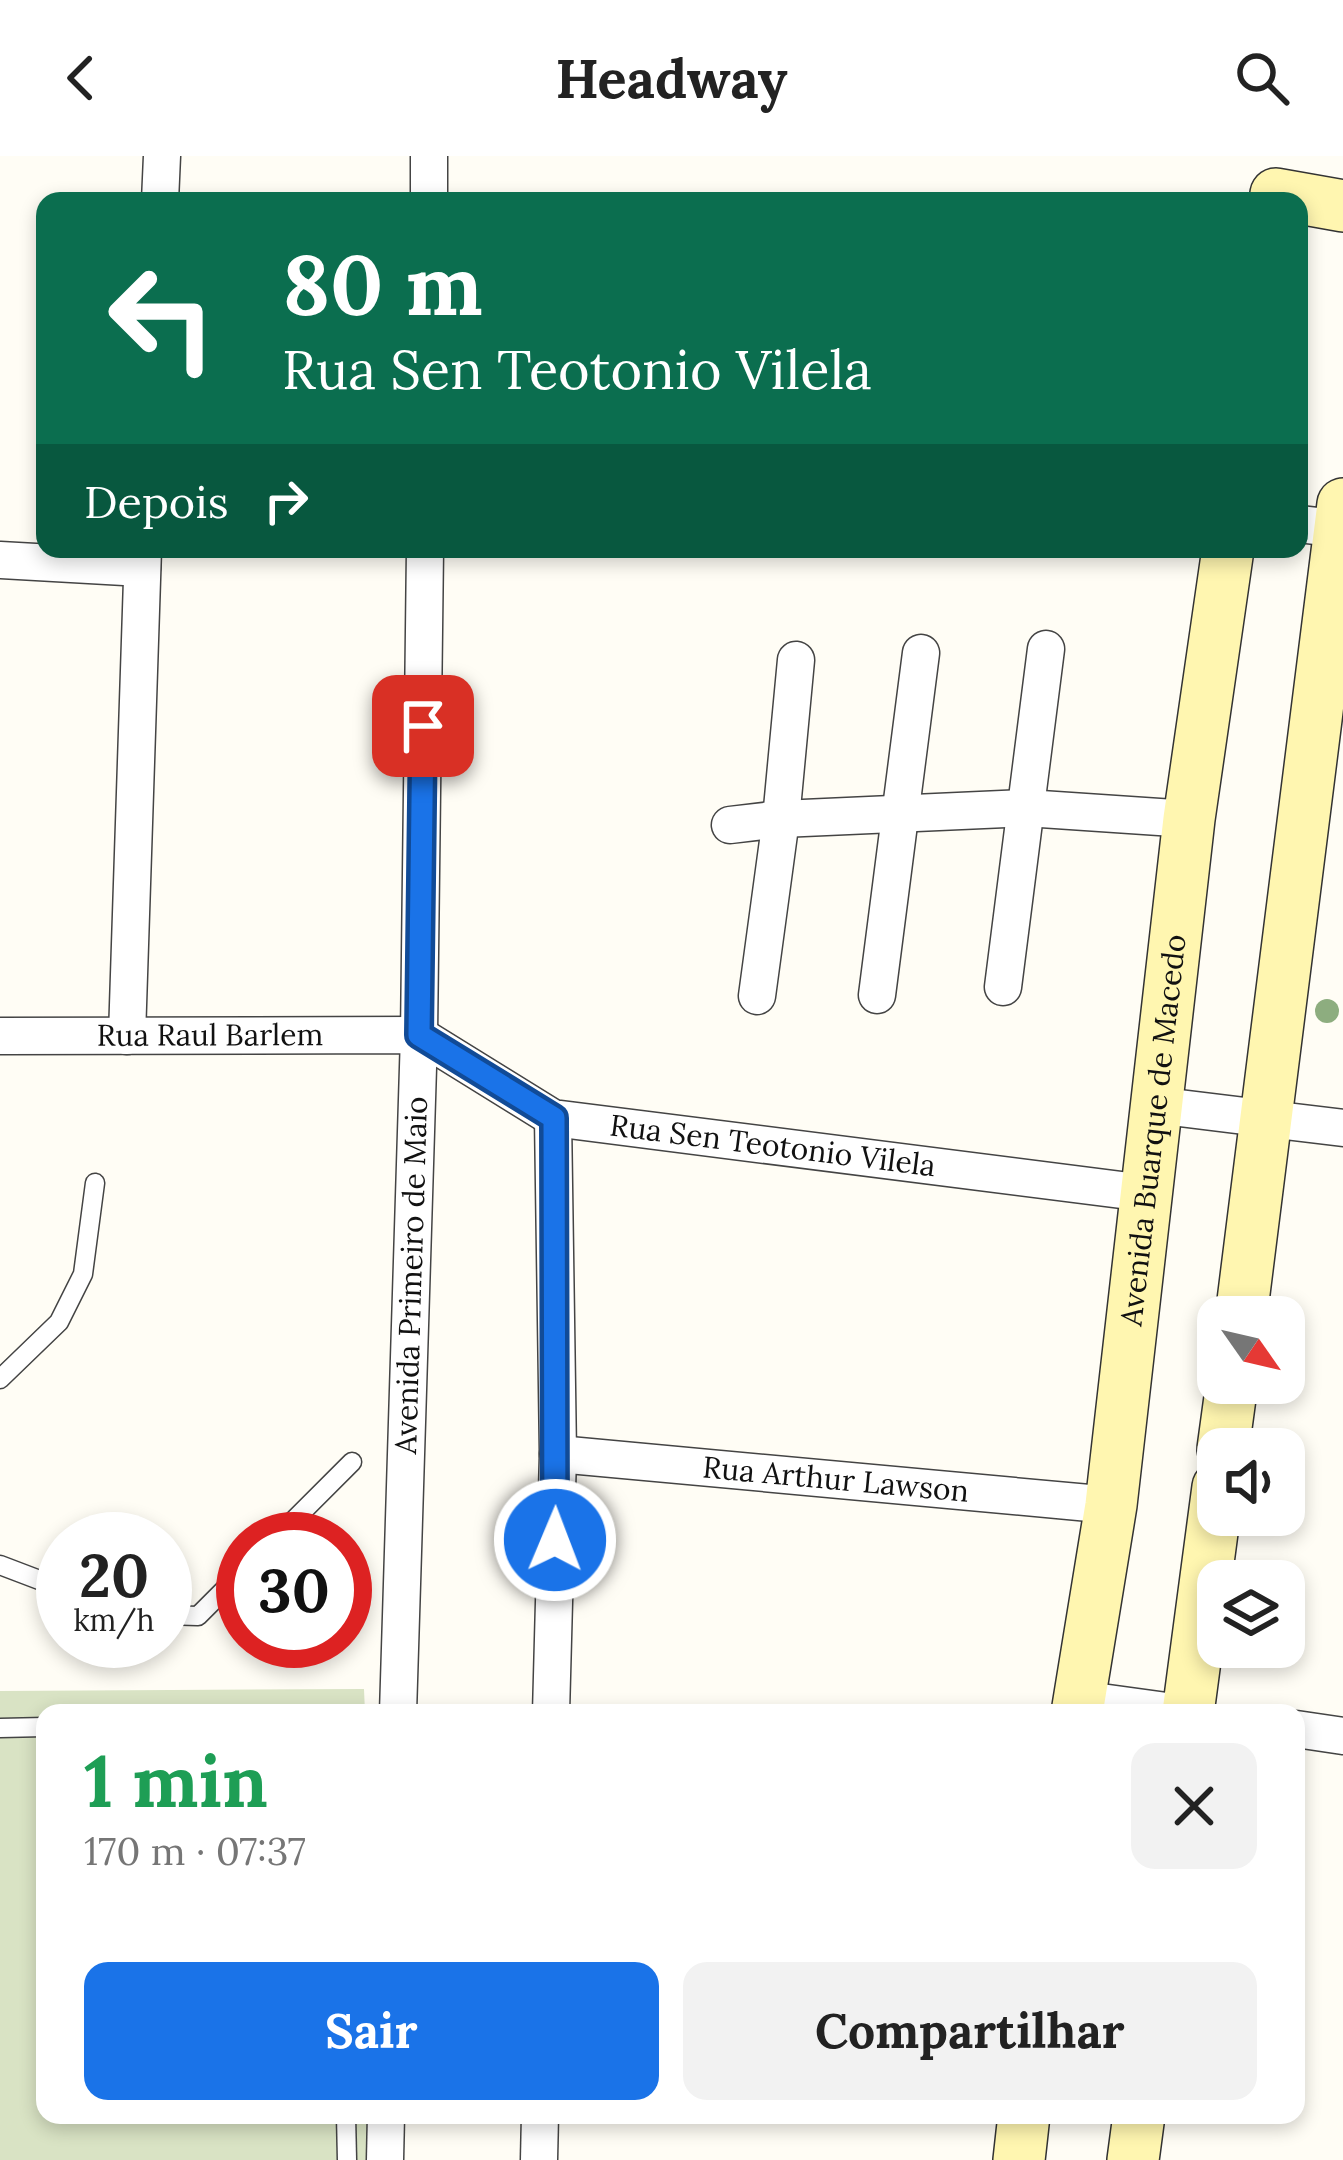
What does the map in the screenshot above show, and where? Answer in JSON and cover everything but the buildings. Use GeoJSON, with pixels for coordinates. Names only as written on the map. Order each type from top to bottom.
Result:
{"type":"FeatureCollection","features":[{"type":"Feature","properties":{"kind":"main road"},"geometry":{"type":"LineString","coordinates":[[1308,194],[1343,206]]}},
{"type":"Feature","properties":{"kind":"main road"},"geometry":{"type":"LineString","coordinates":[[1244,1296],[1268,1117],[1331,522]]}},
{"type":"Feature","properties":{"kind":"main road","name":"Avenida Buarque de Macedo"},"geometry":{"type":"LineString","coordinates":[[1078,1704],[1111,1505],[1190,818],[1227,558]]}},
{"type":"Feature","properties":{"kind":"main road"},"geometry":{"type":"LineString","coordinates":[[1185,1704],[1211,1536]]}},
{"type":"Feature","properties":{"kind":"main road"},"geometry":{"type":"LineString","coordinates":[[1018,2160],[1023,2124]]}},
{"type":"Feature","properties":{"kind":"main road"},"geometry":{"type":"LineString","coordinates":[[1133,2160],[1138,2124]]}},
{"type":"Feature","properties":{"kind":"street"},"geometry":{"type":"LineString","coordinates":[[160,192],[162,156]]}},
{"type":"Feature","properties":{"kind":"street"},"geometry":{"type":"LineString","coordinates":[[429,156],[429,192]]}},
{"type":"Feature","properties":{"kind":"street"},"geometry":{"type":"LineString","coordinates":[[0,560],[142,558],[127,1036]]}},
{"type":"Feature","properties":{"kind":"street","name":"Avenida Primeiro de Maio"},"geometry":{"type":"LineString","coordinates":[[398,1704],[419,1035],[425,558]]}},
{"type":"Feature","properties":{"kind":"street"},"geometry":{"type":"LineString","coordinates":[[1004,987],[1046,649]]}},
{"type":"Feature","properties":{"kind":"street"},"geometry":{"type":"LineString","coordinates":[[878,995],[921,653]]}},
{"type":"Feature","properties":{"kind":"street"},"geometry":{"type":"LineString","coordinates":[[758,996],[796,660]]}},
{"type":"Feature","properties":{"kind":"street"},"geometry":{"type":"LineString","coordinates":[[730,826],[781,819],[1026,808],[1190,818]]}},
{"type":"Feature","properties":{"kind":"street","name":"Rua Raul Barlem"},"geometry":{"type":"LineString","coordinates":[[0,1036],[419,1035]]}},
{"type":"Feature","properties":{"kind":"street","name":"Rua Sen Teotonio Vilela"},"geometry":{"type":"LineString","coordinates":[[419,1035],[554,1118],[1145,1193]]}},
{"type":"Feature","properties":{"kind":"street"},"geometry":{"type":"LineString","coordinates":[[1155,1105],[1343,1128]]}},
{"type":"Feature","properties":{"kind":"street"},"geometry":{"type":"LineString","coordinates":[[551,1704],[557,1454],[554,1118]]}},
{"type":"Feature","properties":{"kind":"street","name":"Rua Arthur Lawson"},"geometry":{"type":"LineString","coordinates":[[557,1454],[1111,1505]]}},
{"type":"Feature","properties":{"kind":"street"},"geometry":{"type":"LineString","coordinates":[[1305,1731],[1343,1736]]}},
{"type":"Feature","properties":{"kind":"street"},"geometry":{"type":"LineString","coordinates":[[385,2160],[386,2124]]}},
{"type":"Feature","properties":{"kind":"street"},"geometry":{"type":"LineString","coordinates":[[538,2160],[540,2124]]}},
{"type":"Feature","properties":{"kind":"lane"},"geometry":{"type":"LineString","coordinates":[[0,1379],[59,1322],[83,1274],[95,1183]]}},
{"type":"Feature","properties":{"kind":"lane"},"geometry":{"type":"LineString","coordinates":[[302,1512],[352,1462]]}},
{"type":"Feature","properties":{"kind":"lane"},"geometry":{"type":"LineString","coordinates":[[0,1565],[36,1579]]}},
{"type":"Feature","properties":{"kind":"lane"},"geometry":{"type":"LineString","coordinates":[[192,1616],[216,1597]]}},
{"type":"Feature","properties":{"kind":"lane"},"geometry":{"type":"LineString","coordinates":[[0,1728],[36,1727]]}},
{"type":"Feature","properties":{"kind":"lane"},"geometry":{"type":"LineString","coordinates":[[346,2124],[347,2160]]}},
{"type":"Feature","properties":{"kind":"green space"},"geometry":{"type":"Polygon","coordinates":[[[364,1689],[365,1704],[36,1704],[36,2124],[371,2124],[371,2160],[0,2160],[0,1691],[364,1689]]]}},
{"type":"Feature","properties":{"kind":"route"},"geometry":{"type":"LineString","coordinates":[[423,726],[419,1035],[554,1118],[555,1540]]}}]}
